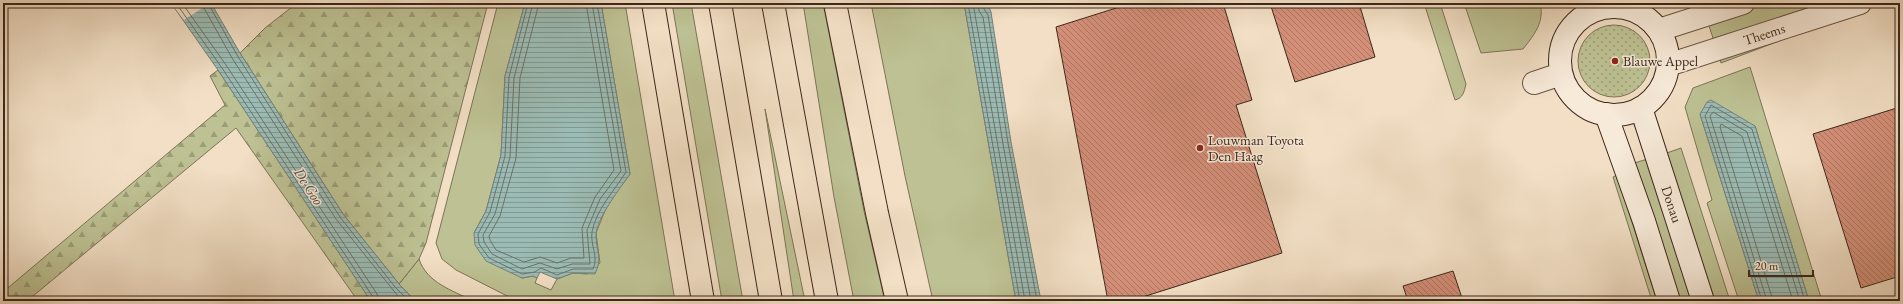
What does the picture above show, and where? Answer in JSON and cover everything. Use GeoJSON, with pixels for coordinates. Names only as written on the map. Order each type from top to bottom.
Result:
{"type":"FeatureCollection","features":[{"type":"Feature","properties":{"kind":"highway"},"geometry":{"type":"LineString","coordinates":[[653,3],[703,301]]}},
{"type":"Feature","properties":{"kind":"highway"},"geometry":{"type":"LineString","coordinates":[[720,3],[771,301]]}},
{"type":"Feature","properties":{"kind":"highway"},"geometry":{"type":"LineString","coordinates":[[773,3],[827,301]]}},
{"type":"Feature","properties":{"kind":"highway"},"geometry":{"type":"LineString","coordinates":[[835,3],[865,154],[897,301]]}},
{"type":"Feature","properties":{"kind":"main road"},"geometry":{"type":"LineString","coordinates":[[1659,30],[1743,3]]}},
{"type":"Feature","properties":{"kind":"main road","name":"Theems"},"geometry":{"type":"LineString","coordinates":[[1668,65],[1860,3]]}},
{"type":"Feature","properties":{"kind":"main road"},"geometry":{"type":"LineString","coordinates":[[1611,5],[1625,7],[1650,19],[1659,30],[1667,46],[1668,65],[1660,90],[1652,100],[1641,108],[1618,115],[1606,114],[1586,107],[1570,93],[1562,74],[1560,55],[1562,46],[1570,29],[1574,12],[1593,11],[1611,5]]}},
{"type":"Feature","properties":{"kind":"main road"},"geometry":{"type":"LineString","coordinates":[[1534,84],[1562,74]]}},
{"type":"Feature","properties":{"kind":"main road","name":"Donau"},"geometry":{"type":"LineString","coordinates":[[1641,108],[1703,301]]}},
{"type":"Feature","properties":{"kind":"main road"},"geometry":{"type":"LineString","coordinates":[[1606,114],[1644,221],[1669,301]]}},
{"type":"Feature","properties":{"kind":"green space"},"geometry":{"type":"Polygon","coordinates":[[[297,3],[488,3],[426,243],[419,259],[399,284],[343,214],[240,53],[265,28],[297,3]]]}},
{"type":"Feature","properties":{"kind":"green space"},"geometry":{"type":"Polygon","coordinates":[[[498,3],[525,3],[505,76],[501,155],[486,211],[474,233],[522,278],[533,276],[537,278],[535,283],[551,290],[557,279],[573,273],[587,274],[600,263],[596,233],[608,203],[630,174],[601,3],[625,3],[675,301],[517,301],[456,270],[442,259],[436,243],[498,3]]]}},
{"type":"Feature","properties":{"kind":"green space"},"geometry":{"type":"Polygon","coordinates":[[[672,3],[691,3],[743,301],[722,301],[672,3]]]}},
{"type":"Feature","properties":{"kind":"green space"},"geometry":{"type":"Polygon","coordinates":[[[803,3],[823,3],[864,211],[885,301],[854,301],[834,197],[803,3]]]}},
{"type":"Feature","properties":{"kind":"green space"},"geometry":{"type":"Polygon","coordinates":[[[871,3],[964,3],[1016,301],[933,301],[905,176],[871,3]]]}},
{"type":"Feature","properties":{"kind":"green space"},"geometry":{"type":"Polygon","coordinates":[[[1424,3],[1440,3],[1466,84],[1464,92],[1458,99],[1455,100],[1424,3]]]}},
{"type":"Feature","properties":{"kind":"green space"},"geometry":{"type":"Polygon","coordinates":[[[1464,3],[1540,3],[1540,22],[1535,33],[1523,49],[1481,53],[1464,3]]]}},
{"type":"Feature","properties":{"kind":"green space"},"geometry":{"type":"Polygon","coordinates":[[[1765,3],[1832,3],[1714,41],[1707,20],[1765,3]]]}},
{"type":"Feature","properties":{"kind":"green space"},"geometry":{"type":"Polygon","coordinates":[[[1614,25],[1634,31],[1644,41],[1650,61],[1644,81],[1634,91],[1614,97],[1594,91],[1584,81],[1578,61],[1584,41],[1594,31],[1614,25]]]}},
{"type":"Feature","properties":{"kind":"green space"},"geometry":{"type":"Polygon","coordinates":[[[1792,36],[1721,63],[1719,56],[1792,36]]]}},
{"type":"Feature","properties":{"kind":"green space"},"geometry":{"type":"Polygon","coordinates":[[[1750,67],[1822,301],[1809,301],[1755,126],[1700,114],[1759,301],[1739,301],[1707,203],[1712,200],[1685,107],[1693,88],[1750,67]]]}},
{"type":"Feature","properties":{"kind":"green space"},"geometry":{"type":"Polygon","coordinates":[[[218,70],[371,301],[358,301],[236,128],[27,301],[3,301],[3,292],[225,105],[210,76],[218,70]]]}},
{"type":"Feature","properties":{"kind":"green space"},"geometry":{"type":"Polygon","coordinates":[[[765,109],[805,301],[794,301],[765,109]]]}},
{"type":"Feature","properties":{"kind":"green space"},"geometry":{"type":"Polygon","coordinates":[[[1681,148],[1730,301],[1710,301],[1664,154],[1681,148]]]}},
{"type":"Feature","properties":{"kind":"green space"},"geometry":{"type":"Polygon","coordinates":[[[1651,158],[1696,301],[1679,301],[1631,164],[1651,158]]]}},
{"type":"Feature","properties":{"kind":"green space"},"geometry":{"type":"Polygon","coordinates":[[[1617,175],[1657,301],[1652,301],[1613,177],[1617,175]]]}},
{"type":"Feature","properties":{"kind":"green space"},"geometry":{"type":"Polygon","coordinates":[[[419,259],[428,274],[434,280],[473,301],[415,301],[399,284],[419,259]]]}},
{"type":"Feature","properties":{"kind":"water","name":"De Goo"},"geometry":{"type":"Polygon","coordinates":[[[171,3],[211,3],[240,53],[343,214],[399,284],[415,301],[370,300],[218,70],[171,3]]]}},
{"type":"Feature","properties":{"kind":"water"},"geometry":{"type":"Polygon","coordinates":[[[525,3],[601,3],[630,174],[604,212],[597,228],[596,241],[599,263],[595,274],[573,273],[557,279],[540,272],[537,278],[533,276],[522,278],[486,261],[475,245],[474,233],[486,211],[501,155],[505,76],[525,3]]]}},
{"type":"Feature","properties":{"kind":"water"},"geometry":{"type":"Polygon","coordinates":[[[964,3],[987,3],[991,12],[1011,142],[1041,301],[1016,301],[964,3]]]}},
{"type":"Feature","properties":{"kind":"water"},"geometry":{"type":"Polygon","coordinates":[[[1711,100],[1755,126],[1809,301],[1759,301],[1700,114],[1707,102],[1711,100]]]}},
{"type":"Feature","properties":{"kind":"pier"},"geometry":{"type":"Polygon","coordinates":[[[171,3],[210,3],[184,20],[171,3]]]}},
{"type":"Feature","properties":{"kind":"building"},"geometry":{"type":"Polygon","coordinates":[[[1132,3],[1223,3],[1252,100],[1236,105],[1282,253],[1130,301],[1108,301],[1056,27],[1132,3]]]}},
{"type":"Feature","properties":{"kind":"building"},"geometry":{"type":"Polygon","coordinates":[[[1270,3],[1359,3],[1375,57],[1295,82],[1270,3]]]}},
{"type":"Feature","properties":{"kind":"building"},"geometry":{"type":"Polygon","coordinates":[[[1900,107],[1900,276],[1861,288],[1813,134],[1900,107]]]}},
{"type":"Feature","properties":{"kind":"building"},"geometry":{"type":"Polygon","coordinates":[[[1453,271],[1463,301],[1408,301],[1403,286],[1453,271]]]}},
{"type":"Feature","properties":{"kind":"place","name":"Blauwe Appel"},"geometry":{"type":"Point","coordinates":[1615,61]}},
{"type":"Feature","properties":{"kind":"place","name":"Louwman Toyota Den Haag"},"geometry":{"type":"Point","coordinates":[1200,148]}}]}
